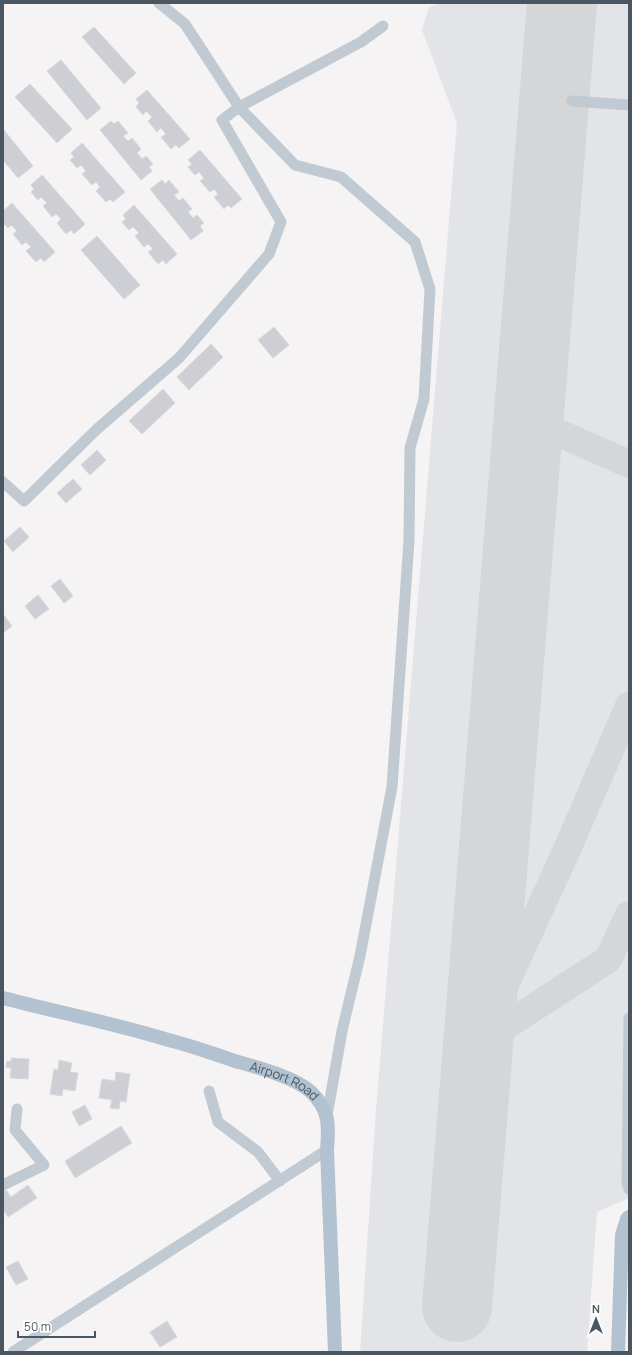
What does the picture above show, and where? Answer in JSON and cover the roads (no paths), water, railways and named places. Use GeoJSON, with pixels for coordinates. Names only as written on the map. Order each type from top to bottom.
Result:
{"type":"FeatureCollection","features":[{"type":"Feature","properties":{"kind":"main road","name":"Airport Road"},"geometry":{"type":"LineString","coordinates":[[3,998],[165,1039],[258,1068],[296,1082],[310,1091],[321,1104],[327,1116],[329,1127],[327,1150],[336,1352]]}},
{"type":"Feature","properties":{"kind":"main road"},"geometry":{"type":"LineString","coordinates":[[618,1352],[622,1235],[629,1217]]}},
{"type":"Feature","properties":{"kind":"street"},"geometry":{"type":"LineString","coordinates":[[159,3],[185,24],[239,107],[295,165],[341,177],[415,242],[430,289],[424,399],[410,448],[409,540],[392,787],[360,956],[342,1031],[327,1116]]}},
{"type":"Feature","properties":{"kind":"street"},"geometry":{"type":"LineString","coordinates":[[3,482],[24,501],[96,430],[179,358],[269,254],[281,222],[222,120],[239,107],[361,42],[383,26]]}},
{"type":"Feature","properties":{"kind":"street"},"geometry":{"type":"LineString","coordinates":[[572,101],[629,105]]}},
{"type":"Feature","properties":{"kind":"street"},"geometry":{"type":"LineString","coordinates":[[629,1018],[627,1183],[629,1189]]}},
{"type":"Feature","properties":{"kind":"street"},"geometry":{"type":"LineString","coordinates":[[209,1091],[218,1122],[258,1152],[280,1181]]}},
{"type":"Feature","properties":{"kind":"street"},"geometry":{"type":"LineString","coordinates":[[3,1185],[44,1165],[14,1130],[17,1109]]}},
{"type":"Feature","properties":{"kind":"street"},"geometry":{"type":"LineString","coordinates":[[13,1352],[327,1150]]}}]}
